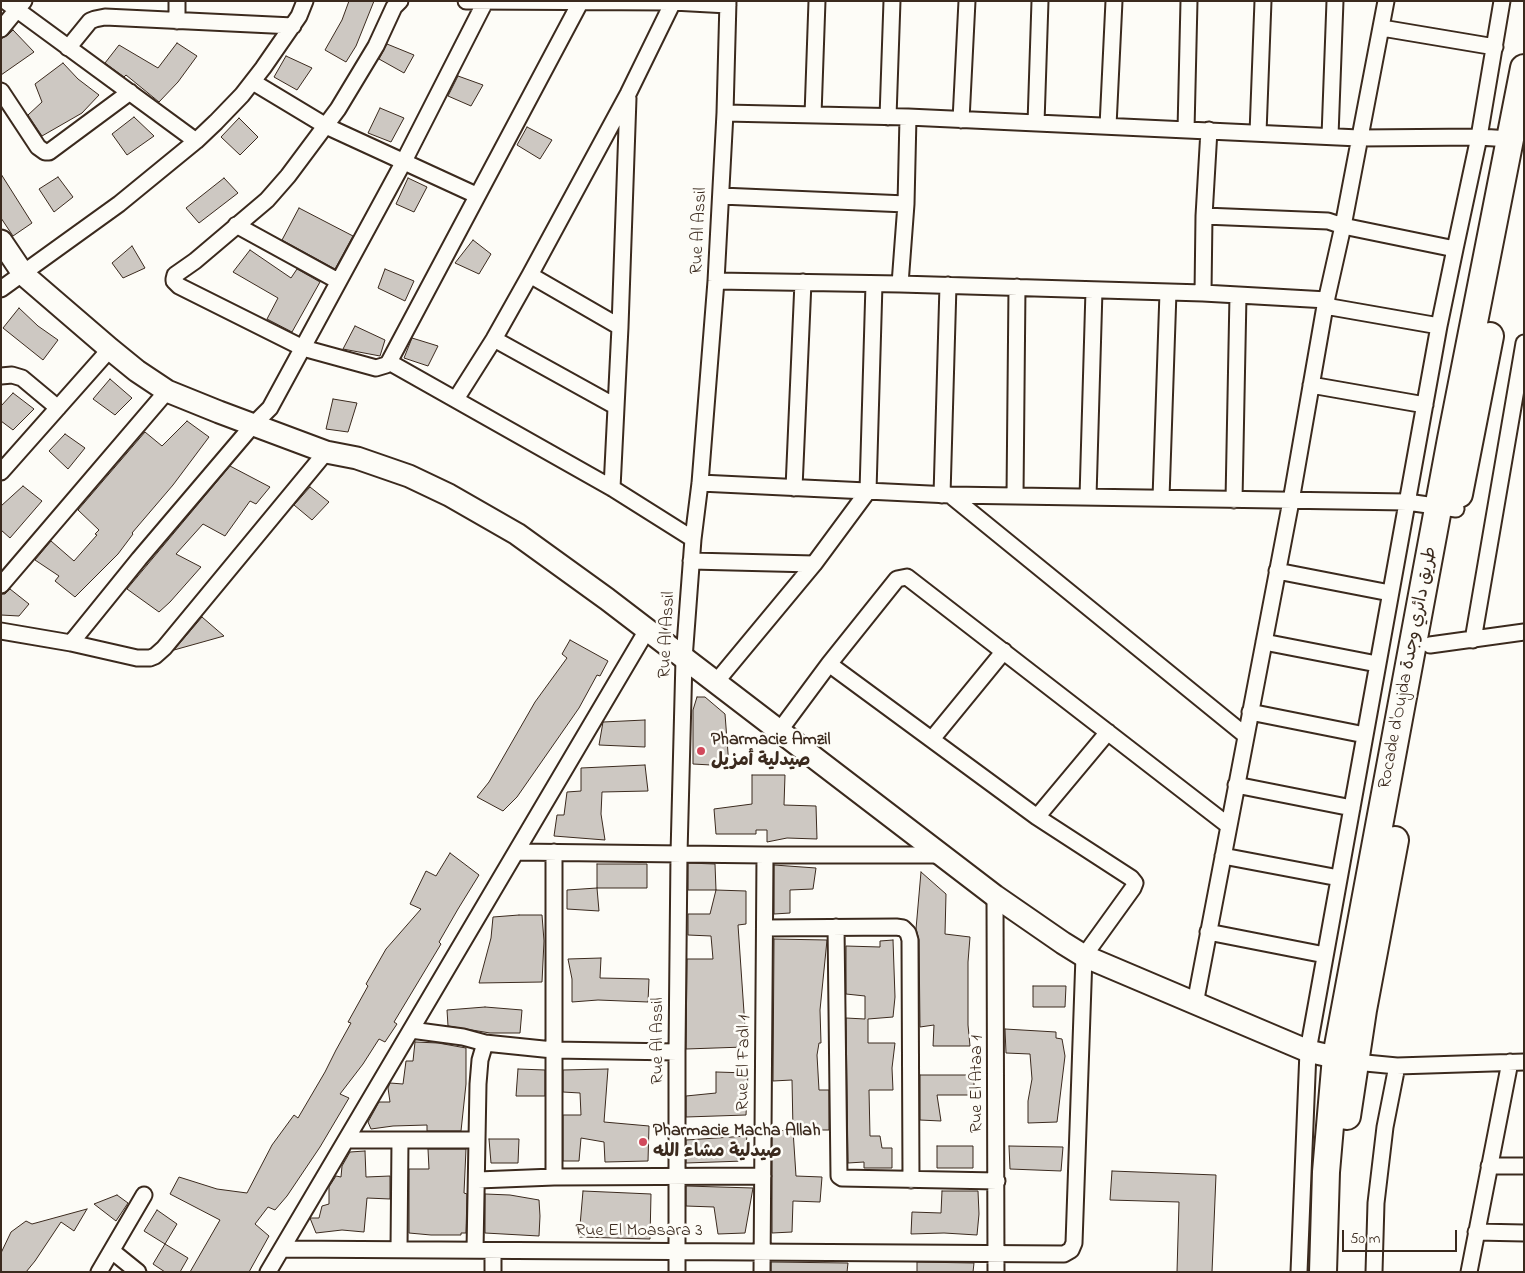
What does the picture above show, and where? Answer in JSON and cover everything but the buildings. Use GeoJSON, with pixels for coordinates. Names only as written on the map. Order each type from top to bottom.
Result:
{"type":"FeatureCollection","features":[{"type":"Feature","properties":{"kind":"highway","name":"Rocade d'Oujda طريق دائري وجدة"},"geometry":{"type":"LineString","coordinates":[[1322,1272],[1326,1172],[1345,1059],[1447,507],[1515,158],[1524,68]]}},
{"type":"Feature","properties":{"kind":"highway","name":"Rocade d'Oujda طريق دائري وجدة"},"geometry":{"type":"LineString","coordinates":[[1336,1272],[1345,1059],[1362,1010],[1430,645],[1447,507]]}},
{"type":"Feature","properties":{"kind":"street"},"geometry":{"type":"LineString","coordinates":[[177,1],[177,22]]}},
{"type":"Feature","properties":{"kind":"street"},"geometry":{"type":"LineString","coordinates":[[1,289],[119,204],[196,141],[253,82],[293,26],[305,1]]}},
{"type":"Feature","properties":{"kind":"street"},"geometry":{"type":"LineString","coordinates":[[400,1],[394,7],[367,63],[303,158],[267,200],[195,261],[175,275],[174,281],[178,286],[303,348],[370,367],[382,367],[389,362],[580,2]]}},
{"type":"Feature","properties":{"kind":"street"},"geometry":{"type":"LineString","coordinates":[[466,1],[728,3]]}},
{"type":"Feature","properties":{"kind":"street"},"geometry":{"type":"LineString","coordinates":[[813,115],[817,1]]}},
{"type":"Feature","properties":{"kind":"street"},"geometry":{"type":"LineString","coordinates":[[888,117],[892,1]]}},
{"type":"Feature","properties":{"kind":"street"},"geometry":{"type":"LineString","coordinates":[[961,120],[967,1]]}},
{"type":"Feature","properties":{"kind":"street"},"geometry":{"type":"LineString","coordinates":[[1036,123],[1040,1]]}},
{"type":"Feature","properties":{"kind":"street"},"geometry":{"type":"LineString","coordinates":[[1108,126],[1114,1]]}},
{"type":"Feature","properties":{"kind":"street"},"geometry":{"type":"LineString","coordinates":[[1186,130],[1189,1]]}},
{"type":"Feature","properties":{"kind":"street"},"geometry":{"type":"LineString","coordinates":[[1258,133],[1264,1]]}},
{"type":"Feature","properties":{"kind":"street"},"geometry":{"type":"LineString","coordinates":[[1330,136],[1335,1]]}},
{"type":"Feature","properties":{"kind":"street"},"geometry":{"type":"LineString","coordinates":[[1195,1004],[1291,501],[1326,303],[1343,226],[1386,1]]}},
{"type":"Feature","properties":{"kind":"street"},"geometry":{"type":"LineString","coordinates":[[1299,1272],[1308,1051],[1439,326],[1479,137],[1496,47],[1502,1]]}},
{"type":"Feature","properties":{"kind":"street"},"geometry":{"type":"LineString","coordinates":[[71,643],[252,424],[270,408],[403,163],[485,2]]}},
{"type":"Feature","properties":{"kind":"street"},"geometry":{"type":"LineString","coordinates":[[456,399],[494,339],[530,275],[628,94],[673,2]]}},
{"type":"Feature","properties":{"kind":"street","name":"Rue Al Assil"},"geometry":{"type":"LineString","coordinates":[[677,1272],[679,854],[684,658],[716,281],[725,113],[728,3]]}},
{"type":"Feature","properties":{"kind":"street"},"geometry":{"type":"LineString","coordinates":[[1,29],[16,4],[68,48],[196,141]]}},
{"type":"Feature","properties":{"kind":"street"},"geometry":{"type":"LineString","coordinates":[[68,48],[86,25],[95,19],[105,17],[177,22],[293,26]]}},
{"type":"Feature","properties":{"kind":"street"},"geometry":{"type":"LineString","coordinates":[[1382,28],[1496,47]]}},
{"type":"Feature","properties":{"kind":"street"},"geometry":{"type":"LineString","coordinates":[[253,82],[326,126],[476,195]]}},
{"type":"Feature","properties":{"kind":"street"},"geometry":{"type":"LineString","coordinates":[[1,91],[38,147],[44,152],[49,152],[130,92]]}},
{"type":"Feature","properties":{"kind":"street"},"geometry":{"type":"LineString","coordinates":[[612,488],[628,94]]}},
{"type":"Feature","properties":{"kind":"street"},"geometry":{"type":"LineString","coordinates":[[725,113],[908,117],[1359,138],[1479,137],[1515,158]]}},
{"type":"Feature","properties":{"kind":"street"},"geometry":{"type":"LineString","coordinates":[[900,284],[906,204],[908,117]]}},
{"type":"Feature","properties":{"kind":"street"},"geometry":{"type":"LineString","coordinates":[[1203,293],[1204,216],[1209,130]]}},
{"type":"Feature","properties":{"kind":"street"},"geometry":{"type":"LineString","coordinates":[[721,196],[906,204]]}},
{"type":"Feature","properties":{"kind":"street"},"geometry":{"type":"LineString","coordinates":[[1204,216],[1328,221],[1343,226],[1455,249]]}},
{"type":"Feature","properties":{"kind":"street"},"geometry":{"type":"LineString","coordinates":[[236,225],[338,281]]}},
{"type":"Feature","properties":{"kind":"street"},"geometry":{"type":"LineString","coordinates":[[1,241],[24,274],[110,349],[137,371],[167,391],[326,452],[377,464],[409,476],[449,495],[517,534],[780,730],[995,896],[1084,956],[1308,1051],[1345,1059],[1396,1066],[1517,1062],[1489,1166],[1469,1272]]}},
{"type":"Feature","properties":{"kind":"street"},"geometry":{"type":"LineString","coordinates":[[530,275],[620,326]]}},
{"type":"Feature","properties":{"kind":"street"},"geometry":{"type":"LineString","coordinates":[[716,281],[948,285],[1238,295],[1326,303],[1439,326]]}},
{"type":"Feature","properties":{"kind":"street"},"geometry":{"type":"LineString","coordinates":[[794,488],[803,282]]}},
{"type":"Feature","properties":{"kind":"street"},"geometry":{"type":"LineString","coordinates":[[716,682],[814,564],[868,491],[874,284]]}},
{"type":"Feature","properties":{"kind":"street"},"geometry":{"type":"LineString","coordinates":[[946,495],[948,285]]}},
{"type":"Feature","properties":{"kind":"street"},"geometry":{"type":"LineString","coordinates":[[1015,496],[1017,288]]}},
{"type":"Feature","properties":{"kind":"street"},"geometry":{"type":"LineString","coordinates":[[1088,497],[1094,290]]}},
{"type":"Feature","properties":{"kind":"street"},"geometry":{"type":"LineString","coordinates":[[1161,498],[1168,292]]}},
{"type":"Feature","properties":{"kind":"street"},"geometry":{"type":"LineString","coordinates":[[1234,500],[1238,295]]}},
{"type":"Feature","properties":{"kind":"street"},"geometry":{"type":"LineString","coordinates":[[494,339],[615,406]]}},
{"type":"Feature","properties":{"kind":"street"},"geometry":{"type":"LineString","coordinates":[[1473,640],[1524,343]]}},
{"type":"Feature","properties":{"kind":"street"},"geometry":{"type":"LineString","coordinates":[[1,472],[110,349]]}},
{"type":"Feature","properties":{"kind":"street"},"geometry":{"type":"LineString","coordinates":[[389,362],[612,488],[693,539]]}},
{"type":"Feature","properties":{"kind":"street"},"geometry":{"type":"LineString","coordinates":[[1,376],[12,374],[22,378],[58,408]]}},
{"type":"Feature","properties":{"kind":"street"},"geometry":{"type":"LineString","coordinates":[[1311,385],[1425,405]]}},
{"type":"Feature","properties":{"kind":"street"},"geometry":{"type":"LineString","coordinates":[[1,585],[167,391]]}},
{"type":"Feature","properties":{"kind":"street"},"geometry":{"type":"LineString","coordinates":[[1,631],[71,643],[137,658],[150,658],[160,654],[326,452]]}},
{"type":"Feature","properties":{"kind":"street"},"geometry":{"type":"LineString","coordinates":[[700,483],[946,495],[1407,502],[1447,507]]}},
{"type":"Feature","properties":{"kind":"street"},"geometry":{"type":"LineString","coordinates":[[946,495],[1245,735]]}},
{"type":"Feature","properties":{"kind":"street"},"geometry":{"type":"LineString","coordinates":[[691,561],[814,564]]}},
{"type":"Feature","properties":{"kind":"street"},"geometry":{"type":"LineString","coordinates":[[1277,571],[1390,592]]}},
{"type":"Feature","properties":{"kind":"street"},"geometry":{"type":"LineString","coordinates":[[780,730],[829,664],[897,579],[903,577],[912,579],[1229,826]]}},
{"type":"Feature","properties":{"kind":"street"},"geometry":{"type":"LineString","coordinates":[[268,1272],[646,630]]}},
{"type":"Feature","properties":{"kind":"street"},"geometry":{"type":"LineString","coordinates":[[1430,645],[1524,632]]}},
{"type":"Feature","properties":{"kind":"street"},"geometry":{"type":"LineString","coordinates":[[1264,642],[1378,664]]}},
{"type":"Feature","properties":{"kind":"street"},"geometry":{"type":"LineString","coordinates":[[932,739],[1004,651]]}},
{"type":"Feature","properties":{"kind":"street"},"geometry":{"type":"LineString","coordinates":[[829,664],[1036,817],[1131,878],[1135,883],[1133,888],[1084,956]]}},
{"type":"Feature","properties":{"kind":"street"},"geometry":{"type":"LineString","coordinates":[[1250,712],[1365,735]]}},
{"type":"Feature","properties":{"kind":"street"},"geometry":{"type":"LineString","coordinates":[[1036,817],[1108,732]]}},
{"type":"Feature","properties":{"kind":"street"},"geometry":{"type":"LineString","coordinates":[[1236,785],[1352,808]]}},
{"type":"Feature","properties":{"kind":"street"},"geometry":{"type":"LineString","coordinates":[[517,852],[942,856]]}},
{"type":"Feature","properties":{"kind":"street"},"geometry":{"type":"LineString","coordinates":[[554,852],[554,1177]]}},
{"type":"Feature","properties":{"kind":"street","name":"Rue El Fadl 1"},"geometry":{"type":"LineString","coordinates":[[762,1272],[765,855]]}},
{"type":"Feature","properties":{"kind":"street"},"geometry":{"type":"LineString","coordinates":[[1223,856],[1339,878]]}},
{"type":"Feature","properties":{"kind":"street","name":"Rue El Ataa 1"},"geometry":{"type":"LineString","coordinates":[[995,896],[996,1272]]}},
{"type":"Feature","properties":{"kind":"street"},"geometry":{"type":"LineString","coordinates":[[836,927],[839,1176],[842,1178],[997,1181]]}},
{"type":"Feature","properties":{"kind":"street"},"geometry":{"type":"LineString","coordinates":[[765,928],[896,927],[902,928],[908,933],[910,940],[911,1180]]}},
{"type":"Feature","properties":{"kind":"street"},"geometry":{"type":"LineString","coordinates":[[1208,932],[1325,955]]}},
{"type":"Feature","properties":{"kind":"street","name":"Rue El Moasara 3"},"geometry":{"type":"LineString","coordinates":[[282,1249],[1064,1254],[1071,1250],[1074,1243],[1084,956]]}},
{"type":"Feature","properties":{"kind":"street"},"geometry":{"type":"LineString","coordinates":[[411,1030],[464,1037],[485,1043],[553,1050],[677,1052]]}},
{"type":"Feature","properties":{"kind":"street"},"geometry":{"type":"LineString","coordinates":[[475,1250],[478,1180],[476,1140],[480,1060],[485,1043]]}},
{"type":"Feature","properties":{"kind":"street"},"geometry":{"type":"LineString","coordinates":[[1374,1272],[1376,1203],[1385,1127],[1396,1066]]}},
{"type":"Feature","properties":{"kind":"street"},"geometry":{"type":"LineString","coordinates":[[346,1140],[476,1140]]}},
{"type":"Feature","properties":{"kind":"street"},"geometry":{"type":"LineString","coordinates":[[399,1249],[400,1140]]}},
{"type":"Feature","properties":{"kind":"street"},"geometry":{"type":"LineString","coordinates":[[1489,1166],[1524,1166]]}},
{"type":"Feature","properties":{"kind":"street"},"geometry":{"type":"LineString","coordinates":[[478,1180],[554,1177],[763,1176]]}},
{"type":"Feature","properties":{"kind":"street"},"geometry":{"type":"LineString","coordinates":[[99,1272],[144,1195]]}},
{"type":"Feature","properties":{"kind":"street"},"geometry":{"type":"LineString","coordinates":[[1476,1232],[1524,1233]]}},
{"type":"Feature","properties":{"kind":"street"},"geometry":{"type":"LineString","coordinates":[[112,1251],[138,1272]]}},
{"type":"Feature","properties":{"kind":"street"},"geometry":{"type":"LineString","coordinates":[[493,1272],[494,1251]]}},
{"type":"Feature","properties":{"kind":"place","name":"Pharmacie Amzil صيدلية أمزيل"},"geometry":{"type":"Point","coordinates":[701,751]}},
{"type":"Feature","properties":{"kind":"place","name":"Pharmacie Macha Allah صيدلية مشاء الله"},"geometry":{"type":"Point","coordinates":[643,1142]}}]}
